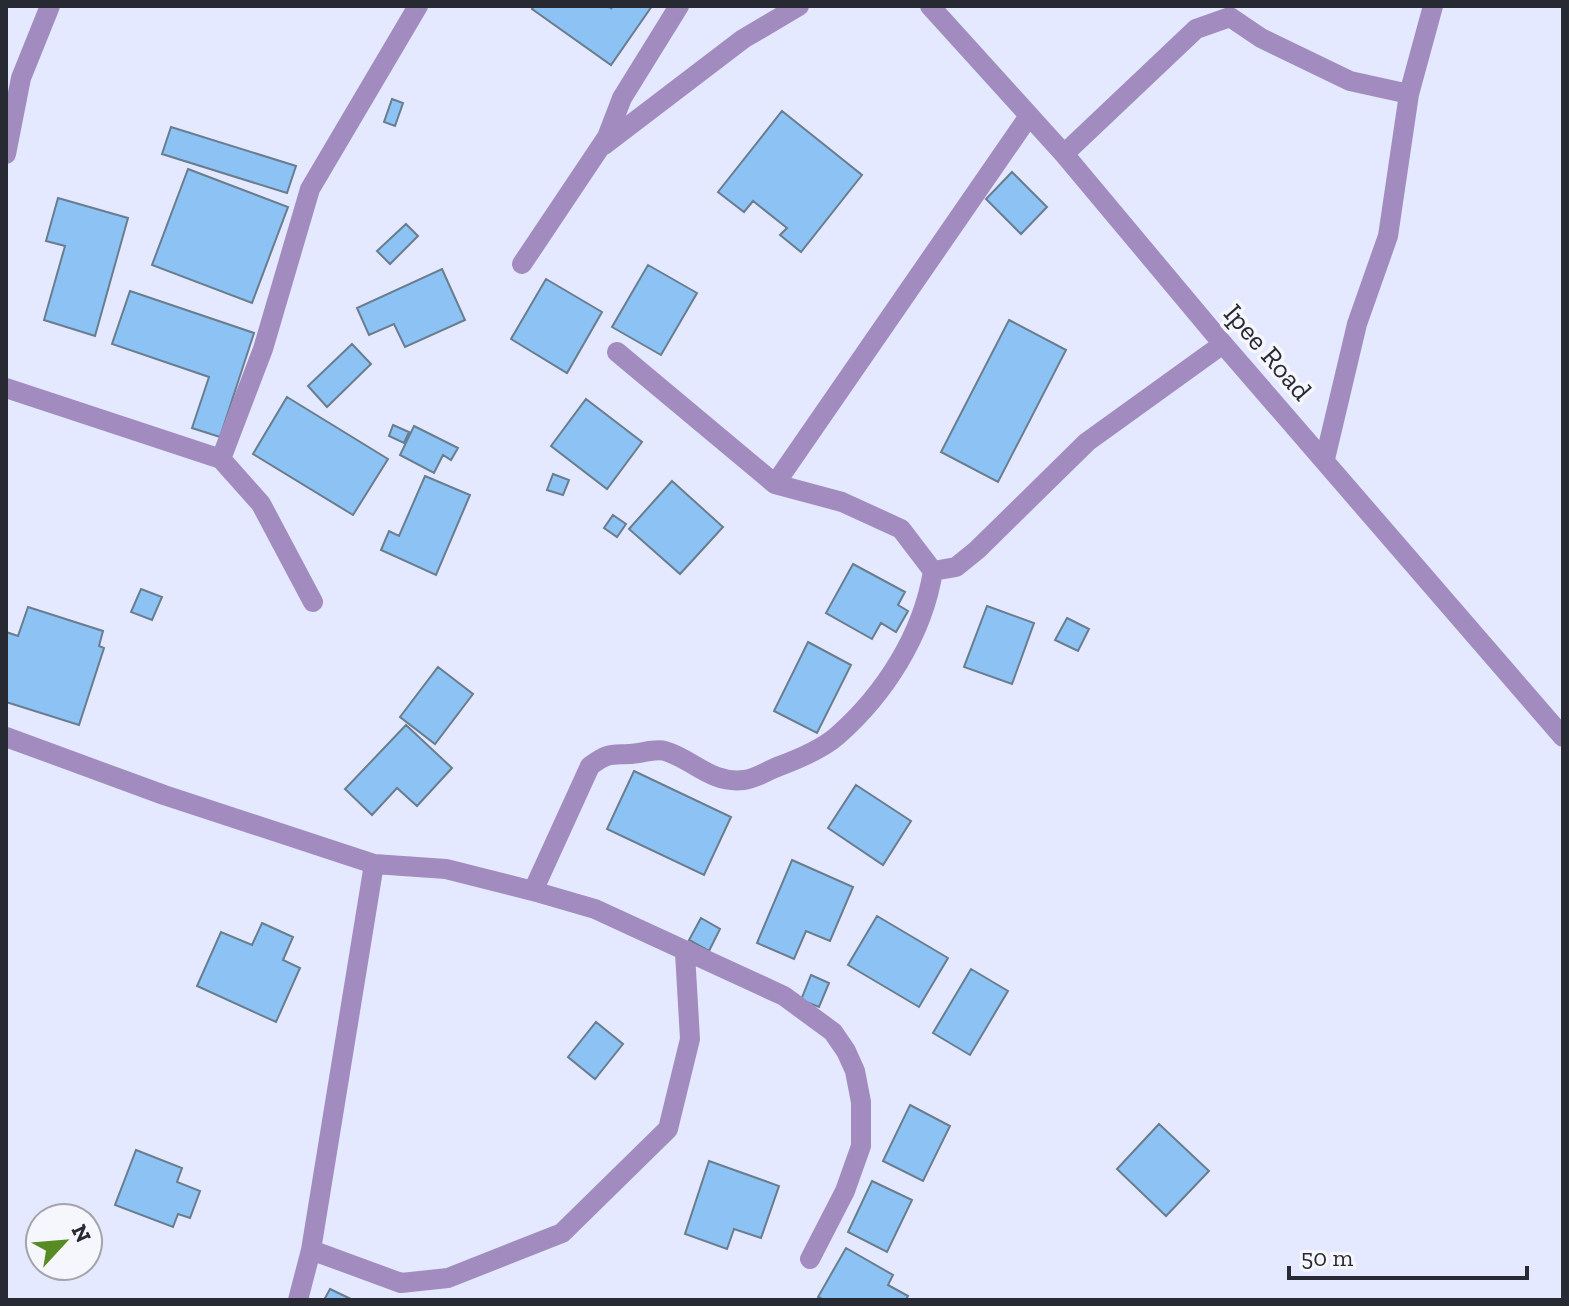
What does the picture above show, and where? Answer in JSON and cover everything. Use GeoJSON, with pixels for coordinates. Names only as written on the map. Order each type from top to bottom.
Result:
{"type":"FeatureCollection","features":[{"type":"Feature","properties":{"kind":"street"},"geometry":{"type":"LineString","coordinates":[[6,154],[21,78],[50,6]]}},
{"type":"Feature","properties":{"kind":"street"},"geometry":{"type":"LineString","coordinates":[[221,459],[263,349],[310,189],[418,6]]}},
{"type":"Feature","properties":{"kind":"street"},"geometry":{"type":"LineString","coordinates":[[522,264],[599,149],[622,98],[679,6]]}},
{"type":"Feature","properties":{"kind":"street"},"geometry":{"type":"LineString","coordinates":[[599,149],[743,39],[799,6]]}},
{"type":"Feature","properties":{"kind":"street","name":"Ipee Road"},"geometry":{"type":"LineString","coordinates":[[930,6],[1064,154],[1223,344],[1563,737]]}},
{"type":"Feature","properties":{"kind":"street"},"geometry":{"type":"LineString","coordinates":[[1325,459],[1357,324],[1388,236],[1409,94],[1433,6]]}},
{"type":"Feature","properties":{"kind":"street"},"geometry":{"type":"LineString","coordinates":[[1064,154],[1196,29],[1230,17],[1261,38],[1350,81],[1409,94]]}},
{"type":"Feature","properties":{"kind":"street"},"geometry":{"type":"LineString","coordinates":[[775,484],[1029,116]]}},
{"type":"Feature","properties":{"kind":"street"},"geometry":{"type":"LineString","coordinates":[[933,571],[956,567],[1087,442],[1223,344]]}},
{"type":"Feature","properties":{"kind":"street"},"geometry":{"type":"LineString","coordinates":[[533,891],[590,766],[607,753],[663,750],[704,773],[745,781],[792,761],[836,738],[883,686],[909,646],[930,593],[933,571],[901,529],[842,502],[775,484],[617,352]]}},
{"type":"Feature","properties":{"kind":"street"},"geometry":{"type":"LineString","coordinates":[[6,388],[221,459],[261,504],[313,602]]}},
{"type":"Feature","properties":{"kind":"street"},"geometry":{"type":"LineString","coordinates":[[6,737],[164,795],[374,864],[446,869],[595,909],[784,996],[833,1032],[855,1071],[861,1102],[861,1146],[845,1191],[810,1259]]}},
{"type":"Feature","properties":{"kind":"street"},"geometry":{"type":"LineString","coordinates":[[298,1300],[311,1250],[374,864]]}},
{"type":"Feature","properties":{"kind":"street"},"geometry":{"type":"LineString","coordinates":[[311,1250],[401,1283],[448,1278],[562,1233],[668,1129],[690,1039],[685,953]]}},
{"type":"Feature","properties":{"kind":"building"},"geometry":{"type":"Polygon","coordinates":[[[534,6],[608,6],[612,9],[609,6],[652,6],[611,65],[532,9],[534,6]]]}},
{"type":"Feature","properties":{"kind":"building"},"geometry":{"type":"Polygon","coordinates":[[[392,99],[403,103],[395,126],[384,122],[392,99]]]}},
{"type":"Feature","properties":{"kind":"building"},"geometry":{"type":"Polygon","coordinates":[[[782,111],[862,175],[801,252],[780,235],[787,228],[753,201],[744,212],[718,192],[782,111]]]}},
{"type":"Feature","properties":{"kind":"building"},"geometry":{"type":"Polygon","coordinates":[[[171,127],[296,166],[287,193],[162,154],[171,127]]]}},
{"type":"Feature","properties":{"kind":"building"},"geometry":{"type":"Polygon","coordinates":[[[188,169],[288,207],[252,303],[152,265],[188,169]]]}},
{"type":"Feature","properties":{"kind":"building"},"geometry":{"type":"Polygon","coordinates":[[[1012,172],[1047,207],[1021,234],[986,199],[1012,172]]]}},
{"type":"Feature","properties":{"kind":"building"},"geometry":{"type":"Polygon","coordinates":[[[58,198],[128,218],[95,336],[44,320],[65,246],[46,241],[58,198]]]}},
{"type":"Feature","properties":{"kind":"building"},"geometry":{"type":"Polygon","coordinates":[[[406,224],[418,236],[390,264],[377,251],[406,224]]]}},
{"type":"Feature","properties":{"kind":"building"},"geometry":{"type":"Polygon","coordinates":[[[648,265],[697,293],[661,355],[612,327],[648,265]]]}},
{"type":"Feature","properties":{"kind":"building"},"geometry":{"type":"Polygon","coordinates":[[[442,269],[465,320],[405,347],[394,324],[369,335],[357,308],[442,269]]]}},
{"type":"Feature","properties":{"kind":"building"},"geometry":{"type":"Polygon","coordinates":[[[546,279],[602,312],[567,373],[511,339],[546,279]]]}},
{"type":"Feature","properties":{"kind":"building"},"geometry":{"type":"Polygon","coordinates":[[[130,291],[254,333],[220,437],[192,428],[209,377],[112,344],[130,291]]]}},
{"type":"Feature","properties":{"kind":"building"},"geometry":{"type":"Polygon","coordinates":[[[1009,320],[1066,350],[998,482],[941,452],[1009,320]]]}},
{"type":"Feature","properties":{"kind":"building"},"geometry":{"type":"Polygon","coordinates":[[[352,344],[371,364],[327,407],[308,386],[352,344]]]}},
{"type":"Feature","properties":{"kind":"building"},"geometry":{"type":"Polygon","coordinates":[[[287,397],[388,459],[353,515],[253,454],[287,397]]]}},
{"type":"Feature","properties":{"kind":"building"},"geometry":{"type":"Polygon","coordinates":[[[586,399],[642,442],[607,489],[551,446],[586,399]]]}},
{"type":"Feature","properties":{"kind":"building"},"geometry":{"type":"Polygon","coordinates":[[[393,425],[409,432],[404,443],[389,436],[393,425]]]}},
{"type":"Feature","properties":{"kind":"building"},"geometry":{"type":"Polygon","coordinates":[[[414,426],[458,448],[451,460],[443,455],[434,473],[400,455],[414,426]]]}},
{"type":"Feature","properties":{"kind":"building"},"geometry":{"type":"Polygon","coordinates":[[[553,474],[569,480],[563,495],[547,490],[553,474]]]}},
{"type":"Feature","properties":{"kind":"building"},"geometry":{"type":"Polygon","coordinates":[[[425,476],[470,495],[436,575],[381,550],[389,531],[399,536],[425,476]]]}},
{"type":"Feature","properties":{"kind":"building"},"geometry":{"type":"Polygon","coordinates":[[[672,481],[723,527],[680,574],[629,529],[672,481]]]}},
{"type":"Feature","properties":{"kind":"building"},"geometry":{"type":"Polygon","coordinates":[[[613,515],[626,524],[617,537],[604,528],[613,515]]]}},
{"type":"Feature","properties":{"kind":"building"},"geometry":{"type":"Polygon","coordinates":[[[853,564],[905,592],[898,605],[908,611],[896,632],[881,623],[872,639],[826,613],[853,564]]]}},
{"type":"Feature","properties":{"kind":"building"},"geometry":{"type":"Polygon","coordinates":[[[141,589],[162,597],[152,620],[131,612],[141,589]]]}},
{"type":"Feature","properties":{"kind":"building"},"geometry":{"type":"Polygon","coordinates":[[[987,606],[1034,623],[1012,684],[964,667],[987,606]]]}},
{"type":"Feature","properties":{"kind":"building"},"geometry":{"type":"Polygon","coordinates":[[[28,607],[103,631],[99,646],[104,648],[79,725],[6,702],[6,632],[18,636],[28,607]]]}},
{"type":"Feature","properties":{"kind":"building"},"geometry":{"type":"Polygon","coordinates":[[[1067,618],[1089,629],[1078,651],[1055,640],[1067,618]]]}},
{"type":"Feature","properties":{"kind":"building"},"geometry":{"type":"Polygon","coordinates":[[[808,642],[851,665],[817,733],[774,711],[808,642]]]}},
{"type":"Feature","properties":{"kind":"building"},"geometry":{"type":"Polygon","coordinates":[[[438,667],[473,694],[435,744],[400,717],[438,667]]]}},
{"type":"Feature","properties":{"kind":"building"},"geometry":{"type":"Polygon","coordinates":[[[406,725],[452,768],[417,806],[397,788],[372,815],[345,789],[406,725]]]}},
{"type":"Feature","properties":{"kind":"building"},"geometry":{"type":"Polygon","coordinates":[[[634,771],[731,817],[704,875],[607,829],[634,771]]]}},
{"type":"Feature","properties":{"kind":"building"},"geometry":{"type":"Polygon","coordinates":[[[856,785],[911,821],[883,865],[828,828],[856,785]]]}},
{"type":"Feature","properties":{"kind":"building"},"geometry":{"type":"Polygon","coordinates":[[[792,860],[853,887],[830,941],[806,931],[794,959],[757,943],[792,860]]]}},
{"type":"Feature","properties":{"kind":"building"},"geometry":{"type":"Polygon","coordinates":[[[877,916],[948,958],[919,1007],[848,965],[877,916]]]}},
{"type":"Feature","properties":{"kind":"building"},"geometry":{"type":"Polygon","coordinates":[[[701,918],[720,929],[709,951],[689,940],[701,918]]]}},
{"type":"Feature","properties":{"kind":"building"},"geometry":{"type":"Polygon","coordinates":[[[262,923],[293,937],[283,960],[300,968],[276,1022],[197,986],[221,932],[252,945],[262,923]]]}},
{"type":"Feature","properties":{"kind":"building"},"geometry":{"type":"Polygon","coordinates":[[[971,969],[1008,991],[970,1055],[933,1033],[971,969]]]}},
{"type":"Feature","properties":{"kind":"building"},"geometry":{"type":"Polygon","coordinates":[[[811,975],[829,983],[819,1007],[801,1000],[811,975]]]}},
{"type":"Feature","properties":{"kind":"building"},"geometry":{"type":"Polygon","coordinates":[[[596,1022],[623,1044],[595,1079],[568,1057],[596,1022]]]}},
{"type":"Feature","properties":{"kind":"building"},"geometry":{"type":"Polygon","coordinates":[[[910,1105],[950,1126],[923,1181],[883,1161],[910,1105]]]}},
{"type":"Feature","properties":{"kind":"building"},"geometry":{"type":"Polygon","coordinates":[[[1159,1124],[1209,1171],[1166,1216],[1117,1169],[1159,1124]]]}},
{"type":"Feature","properties":{"kind":"building"},"geometry":{"type":"Polygon","coordinates":[[[136,1150],[182,1168],[177,1182],[200,1191],[190,1218],[178,1214],[173,1227],[115,1205],[136,1150]]]}},
{"type":"Feature","properties":{"kind":"building"},"geometry":{"type":"Polygon","coordinates":[[[709,1161],[779,1186],[761,1238],[734,1229],[727,1249],[685,1234],[709,1161]]]}},
{"type":"Feature","properties":{"kind":"building"},"geometry":{"type":"Polygon","coordinates":[[[872,1181],[912,1200],[887,1252],[848,1232],[872,1181]]]}},
{"type":"Feature","properties":{"kind":"building"},"geometry":{"type":"Polygon","coordinates":[[[846,1248],[893,1275],[888,1285],[908,1296],[906,1300],[824,1300],[818,1297],[846,1248]]]}},
{"type":"Feature","properties":{"kind":"building"},"geometry":{"type":"Polygon","coordinates":[[[330,1289],[353,1300],[324,1300],[330,1289]]]}}]}
